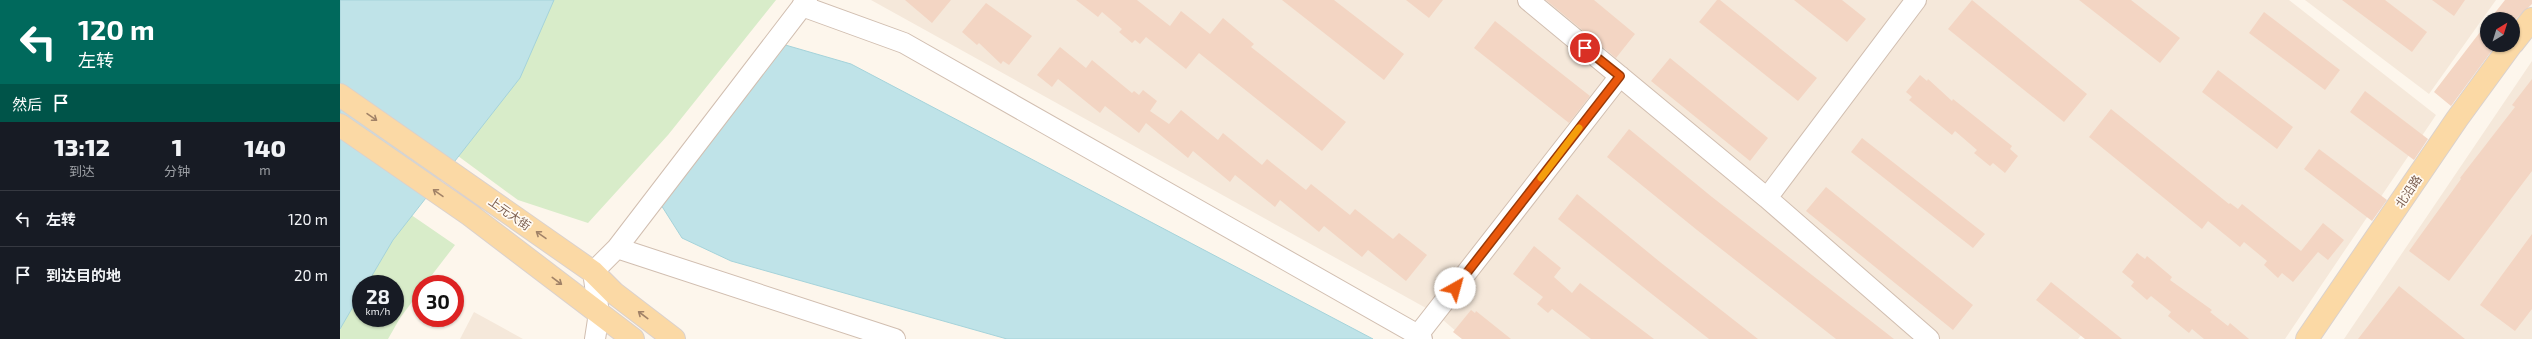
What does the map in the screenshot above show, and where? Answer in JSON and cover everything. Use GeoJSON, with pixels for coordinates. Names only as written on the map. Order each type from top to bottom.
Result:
{"type":"FeatureCollection","features":[{"type":"Feature","properties":{"kind":"main road","name":"北沿路"},"geometry":{"type":"LineString","coordinates":[[2520,34],[2532,19]]}},
{"type":"Feature","properties":{"kind":"main road","name":"北沿路"},"geometry":{"type":"LineString","coordinates":[[2307,339],[2457,118],[2506,52]]}},
{"type":"Feature","properties":{"kind":"main road","name":"上元大街"},"geometry":{"type":"LineString","coordinates":[[340,95],[594,272],[614,293],[674,339]]}},
{"type":"Feature","properties":{"kind":"main road"},"geometry":{"type":"LineString","coordinates":[[340,125],[470,216],[633,339]]}},
{"type":"Feature","properties":{"kind":"street"},"geometry":{"type":"LineString","coordinates":[[1528,0],[1767,198],[1929,339]]}},
{"type":"Feature","properties":{"kind":"street"},"geometry":{"type":"LineString","coordinates":[[1767,198],[1916,0]]}},
{"type":"Feature","properties":{"kind":"street"},"geometry":{"type":"LineString","coordinates":[[595,339],[599,313],[594,272],[617,248],[805,3],[904,43],[1420,337],[1620,76]]}},
{"type":"Feature","properties":{"kind":"street"},"geometry":{"type":"LineString","coordinates":[[617,248],[895,339]]}},
{"type":"Feature","properties":{"kind":"shaded area"},"geometry":{"type":"Polygon","coordinates":[[[871,0],[2289,0],[2436,115],[2285,339],[2088,339],[2082,334],[2078,339],[1465,339],[1435,313],[871,0]]]}},
{"type":"Feature","properties":{"kind":"shaded area"},"geometry":{"type":"Polygon","coordinates":[[[2305,0],[2496,0],[2487,12],[2480,12],[2480,22],[2429,94],[2305,0]]]}},
{"type":"Feature","properties":{"kind":"shaded area"},"geometry":{"type":"Polygon","coordinates":[[[2532,61],[2532,339],[2344,339],[2532,61]]]}},
{"type":"Feature","properties":{"kind":"shaded area"},"geometry":{"type":"Polygon","coordinates":[[[474,312],[523,339],[460,339],[474,312]]]}},
{"type":"Feature","properties":{"kind":"green space"},"geometry":{"type":"Polygon","coordinates":[[[340,0],[776,0],[668,135],[588,223],[518,200],[458,156],[340,0]]]}},
{"type":"Feature","properties":{"kind":"green space"},"geometry":{"type":"Polygon","coordinates":[[[340,166],[455,245],[432,275],[412,275],[412,302],[404,313],[404,275],[352,275],[352,327],[395,327],[388,339],[340,339],[340,166]]]}},
{"type":"Feature","properties":{"kind":"water"},"geometry":{"type":"Polygon","coordinates":[[[340,0],[554,0],[520,78],[393,240],[372,275],[352,275],[352,308],[340,329],[340,0]]]}},
{"type":"Feature","properties":{"kind":"water"},"geometry":{"type":"Polygon","coordinates":[[[775,42],[851,64],[1373,339],[1007,339],[731,261],[682,238],[656,197],[775,42]]]}},
{"type":"Feature","properties":{"kind":"building"},"geometry":{"type":"Polygon","coordinates":[[[905,0],[951,0],[932,23],[905,0]]]}},
{"type":"Feature","properties":{"kind":"building"},"geometry":{"type":"Polygon","coordinates":[[[1076,0],[1137,0],[1170,26],[1181,11],[1210,34],[1223,18],[1254,44],[1251,47],[1346,122],[1322,151],[1199,53],[1186,69],[1146,37],[1140,44],[1135,40],[1132,43],[1119,32],[1122,29],[1102,12],[1098,17],[1076,0]]]}},
{"type":"Feature","properties":{"kind":"building"},"geometry":{"type":"Polygon","coordinates":[[[1282,0],[1334,0],[1404,54],[1384,80],[1282,0]]]}},
{"type":"Feature","properties":{"kind":"building"},"geometry":{"type":"Polygon","coordinates":[[[1406,0],[1443,0],[1429,18],[1406,0]]]}},
{"type":"Feature","properties":{"kind":"building"},"geometry":{"type":"Polygon","coordinates":[[[1546,0],[1594,0],[1635,34],[1616,58],[1546,0]]]}},
{"type":"Feature","properties":{"kind":"building"},"geometry":{"type":"Polygon","coordinates":[[[1717,0],[1720,0],[1817,78],[1798,101],[1699,22],[1717,0]]]}},
{"type":"Feature","properties":{"kind":"building"},"geometry":{"type":"Polygon","coordinates":[[[1794,0],[1842,0],[1866,19],[1847,42],[1794,0]]]}},
{"type":"Feature","properties":{"kind":"building"},"geometry":{"type":"Polygon","coordinates":[[[1972,0],[2087,94],[2064,122],[1948,29],[1972,0]]]}},
{"type":"Feature","properties":{"kind":"building"},"geometry":{"type":"Polygon","coordinates":[[[2079,0],[2131,0],[2180,38],[2160,63],[2079,0]]]}},
{"type":"Feature","properties":{"kind":"building"},"geometry":{"type":"Polygon","coordinates":[[[2342,0],[2385,0],[2427,32],[2412,52],[2342,0]]]}},
{"type":"Feature","properties":{"kind":"building"},"geometry":{"type":"Polygon","coordinates":[[[2432,0],[2465,0],[2454,16],[2432,0]]]}},
{"type":"Feature","properties":{"kind":"building"},"geometry":{"type":"Polygon","coordinates":[[[2505,0],[2532,0],[2532,4],[2520,15],[2520,12],[2496,12],[2505,0]]]}},
{"type":"Feature","properties":{"kind":"building"},"geometry":{"type":"Polygon","coordinates":[[[986,3],[1032,36],[1009,65],[1003,61],[1001,64],[979,43],[977,45],[962,32],[986,3]]]}},
{"type":"Feature","properties":{"kind":"building"},"geometry":{"type":"Polygon","coordinates":[[[2264,12],[2340,70],[2325,90],[2249,33],[2264,12]]]}},
{"type":"Feature","properties":{"kind":"building"},"geometry":{"type":"Polygon","coordinates":[[[1495,21],[1590,96],[1569,123],[1474,48],[1495,21]]]}},
{"type":"Feature","properties":{"kind":"building"},"geometry":{"type":"Polygon","coordinates":[[[2480,32],[2480,52],[2491,52],[2451,106],[2434,92],[2480,32]]]}},
{"type":"Feature","properties":{"kind":"building"},"geometry":{"type":"Polygon","coordinates":[[[1060,47],[1086,68],[1092,60],[1132,93],[1134,91],[1139,95],[1143,90],[1157,101],[1150,111],[1169,124],[1181,110],[1218,140],[1223,133],[1262,165],[1267,159],[1306,190],[1311,184],[1350,215],[1355,209],[1393,239],[1399,233],[1427,255],[1406,281],[1368,250],[1362,257],[1324,226],[1319,232],[1280,200],[1275,207],[1235,175],[1230,182],[1193,151],[1188,158],[1146,123],[1139,133],[1105,106],[1100,113],[1058,79],[1052,87],[1037,75],[1060,47]]]}},
{"type":"Feature","properties":{"kind":"building"},"geometry":{"type":"Polygon","coordinates":[[[1670,58],[1768,138],[1750,161],[1651,81],[1670,58]]]}},
{"type":"Feature","properties":{"kind":"building"},"geometry":{"type":"Polygon","coordinates":[[[2218,70],[2293,127],[2277,149],[2202,92],[2218,70]]]}},
{"type":"Feature","properties":{"kind":"building"},"geometry":{"type":"Polygon","coordinates":[[[1920,75],[1927,81],[1928,79],[1952,101],[1953,99],[2012,146],[2010,149],[2018,156],[2005,173],[1993,163],[1990,166],[1974,153],[1977,150],[1955,131],[1952,135],[1909,100],[1912,97],[1906,92],[1920,75]]]}},
{"type":"Feature","properties":{"kind":"building"},"geometry":{"type":"Polygon","coordinates":[[[2532,79],[2532,171],[2449,281],[2409,251],[2461,179],[2460,178],[2515,107],[2512,105],[2532,79]]]}},
{"type":"Feature","properties":{"kind":"building"},"geometry":{"type":"Polygon","coordinates":[[[2365,91],[2428,139],[2414,160],[2350,112],[2365,91]]]}},
{"type":"Feature","properties":{"kind":"building"},"geometry":{"type":"Polygon","coordinates":[[[2111,109],[2229,204],[2230,203],[2238,209],[2242,204],[2301,251],[2323,223],[2344,240],[2328,260],[2318,252],[2293,282],[2282,273],[2278,278],[2264,265],[2267,261],[2244,242],[2240,247],[2208,221],[2202,229],[2089,137],[2111,109]]]}},
{"type":"Feature","properties":{"kind":"building"},"geometry":{"type":"Polygon","coordinates":[[[1629,129],[1712,197],[1894,339],[1836,339],[1697,230],[1607,157],[1629,129]]]}},
{"type":"Feature","properties":{"kind":"building"},"geometry":{"type":"Polygon","coordinates":[[[1862,138],[1985,234],[1973,248],[1851,152],[1862,138]]]}},
{"type":"Feature","properties":{"kind":"building"},"geometry":{"type":"Polygon","coordinates":[[[2319,149],[2387,200],[2372,221],[2304,169],[2319,149]]]}},
{"type":"Feature","properties":{"kind":"building"},"geometry":{"type":"Polygon","coordinates":[[[1826,187],[1973,305],[1953,330],[1806,211],[1826,187]]]}},
{"type":"Feature","properties":{"kind":"building"},"geometry":{"type":"Polygon","coordinates":[[[1577,194],[1758,339],[1709,339],[1558,219],[1577,194]]]}},
{"type":"Feature","properties":{"kind":"building"},"geometry":{"type":"Polygon","coordinates":[[[2532,234],[2532,309],[2515,331],[2480,305],[2532,234]]]}},
{"type":"Feature","properties":{"kind":"building"},"geometry":{"type":"Polygon","coordinates":[[[1534,246],[1561,268],[1554,277],[1572,293],[1580,283],[1654,339],[1591,339],[1552,309],[1548,313],[1537,304],[1543,297],[1513,274],[1534,246]]]}},
{"type":"Feature","properties":{"kind":"building"},"geometry":{"type":"Polygon","coordinates":[[[2137,253],[2145,259],[2147,256],[2172,277],[2170,280],[2212,310],[2210,312],[2228,326],[2230,323],[2249,339],[2204,339],[2192,329],[2189,333],[2168,316],[2171,312],[2151,296],[2147,300],[2131,286],[2134,282],[2122,272],[2137,253]]]}},
{"type":"Feature","properties":{"kind":"building"},"geometry":{"type":"Polygon","coordinates":[[[2051,282],[2122,339],[2085,339],[2036,300],[2051,282]]]}},
{"type":"Feature","properties":{"kind":"building"},"geometry":{"type":"Polygon","coordinates":[[[2399,286],[2465,339],[2358,339],[2399,286]]]}},
{"type":"Feature","properties":{"kind":"building"},"geometry":{"type":"Polygon","coordinates":[[[1471,310],[1475,313],[1476,311],[1511,339],[1462,339],[1453,332],[1471,310]]]}},
{"type":"Feature","properties":{"kind":"slow traffic"},"geometry":{"type":"LineString","coordinates":[[1541,178],[1579,128]]}},
{"type":"Feature","properties":{"kind":"route"},"geometry":{"type":"LineString","coordinates":[[1455,288],[1620,76],[1585,48]]}}]}
